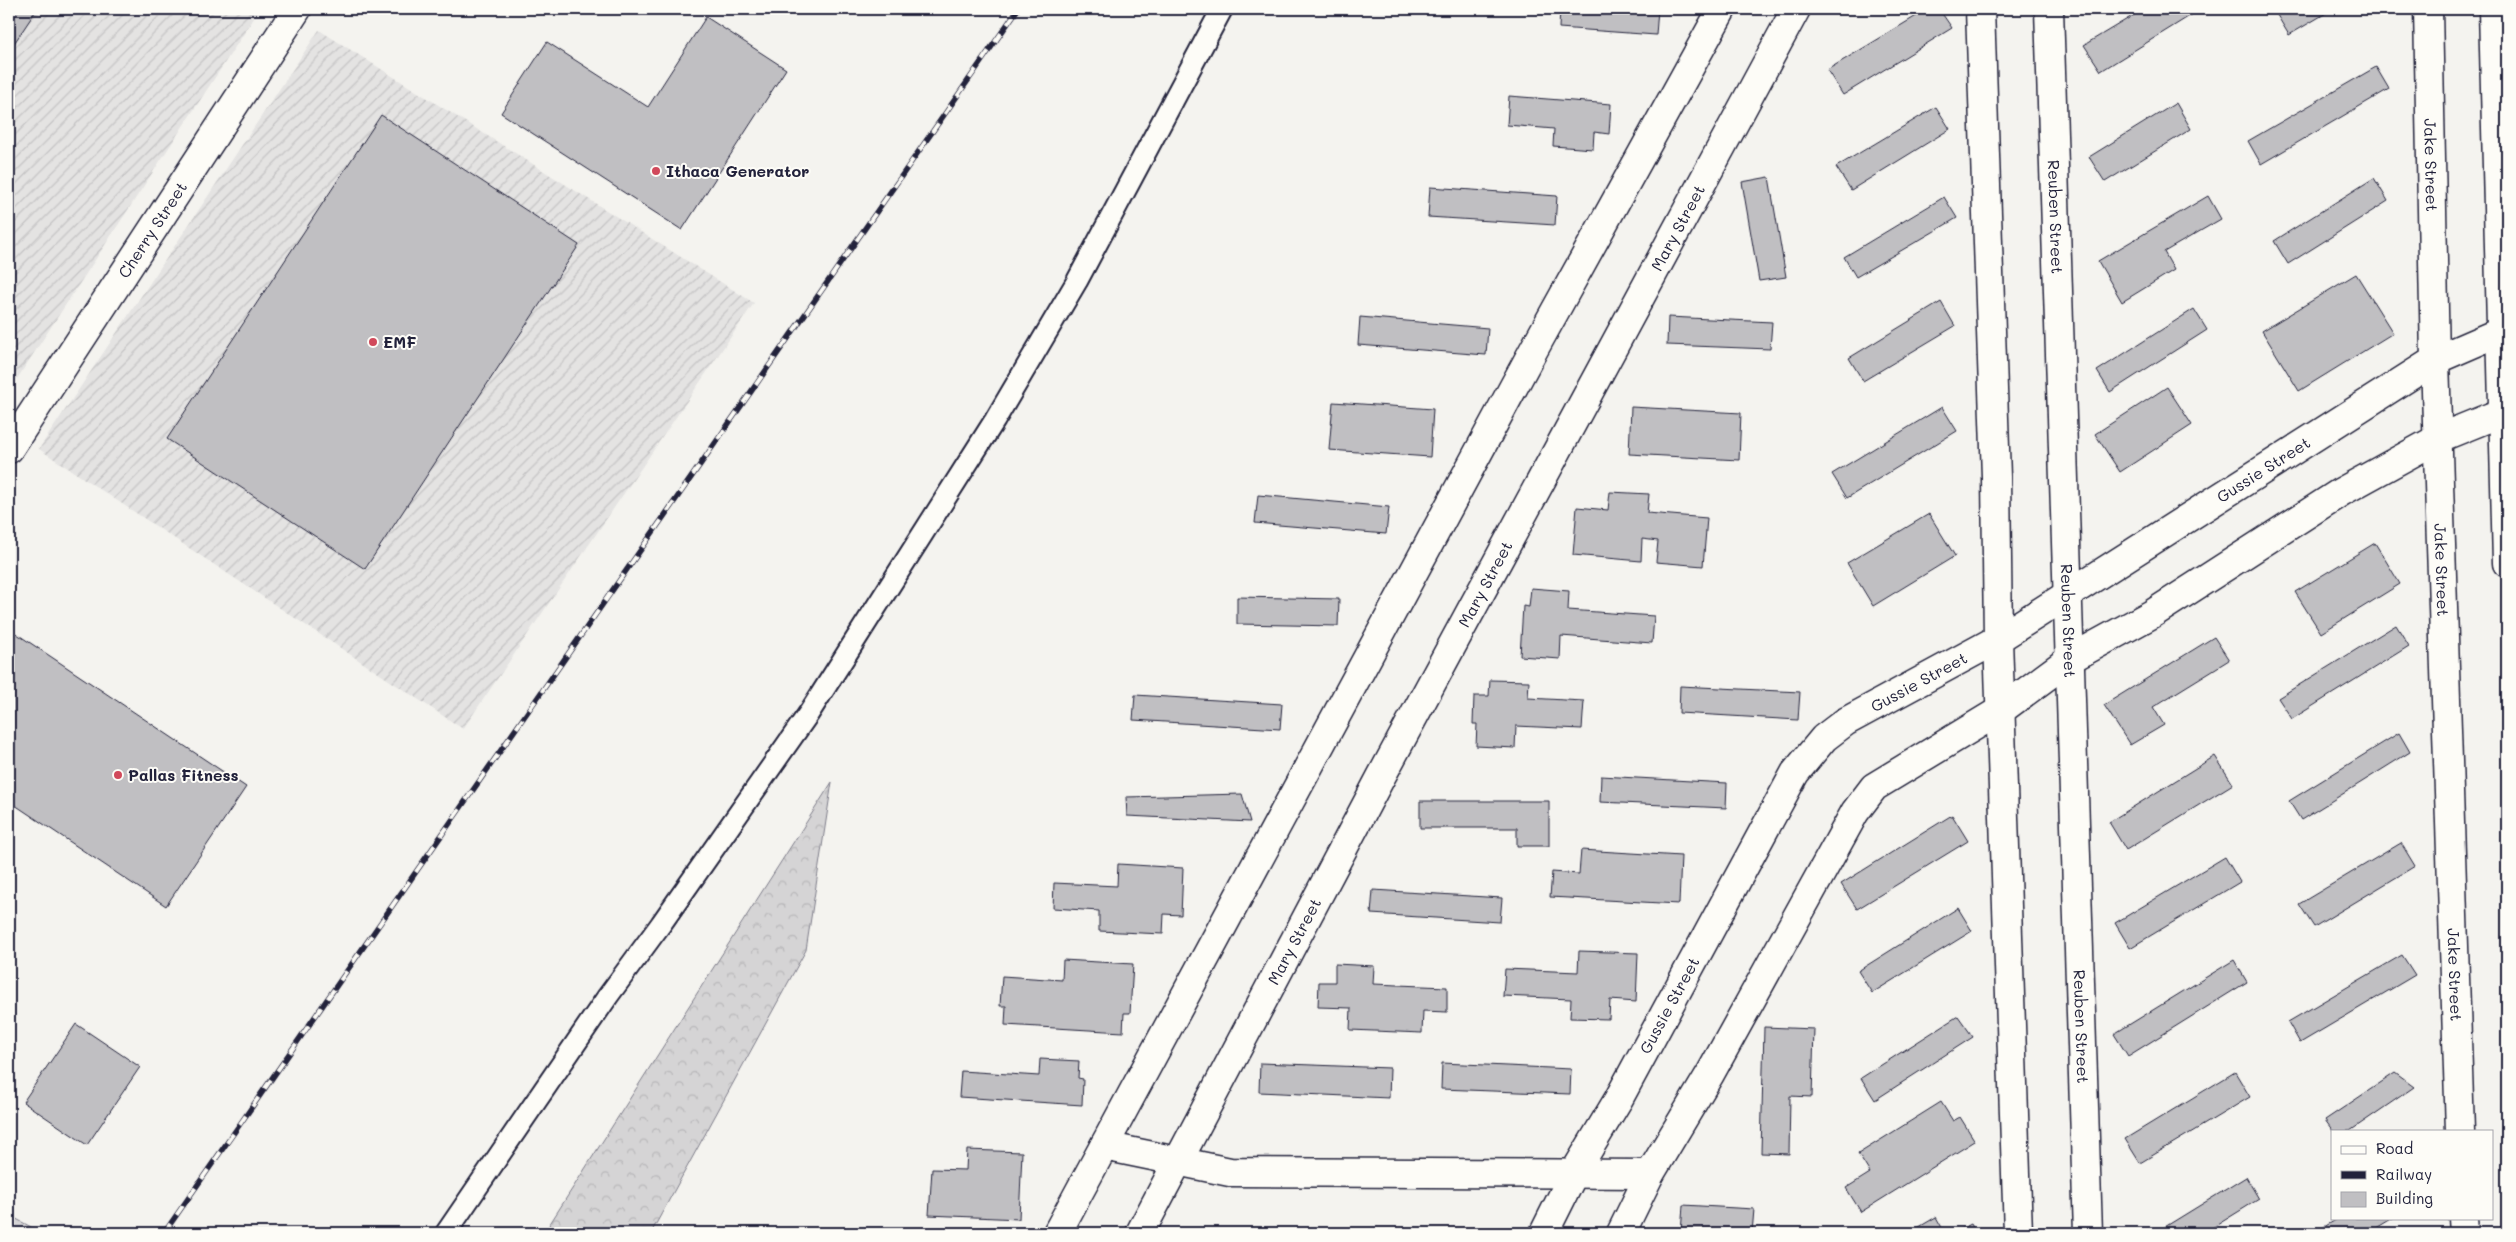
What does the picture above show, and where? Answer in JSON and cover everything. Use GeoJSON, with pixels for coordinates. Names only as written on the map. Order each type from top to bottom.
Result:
{"type":"FeatureCollection","features":[{"type":"Feature","properties":{"kind":"street","name":"Cherry Street"},"geometry":{"type":"LineString","coordinates":[[9,449],[297,9]]}},
{"type":"Feature","properties":{"kind":"street"},"geometry":{"type":"LineString","coordinates":[[1057,1233],[1533,351],[1722,9]]}},
{"type":"Feature","properties":{"kind":"street","name":"Mary Street"},"geometry":{"type":"LineString","coordinates":[[1140,1233],[1180,1161],[1377,786],[1796,9]]}},
{"type":"Feature","properties":{"kind":"street"},"geometry":{"type":"LineString","coordinates":[[1980,9],[1996,477],[1998,639],[2018,1233]]}},
{"type":"Feature","properties":{"kind":"street","name":"Reuben Street"},"geometry":{"type":"LineString","coordinates":[[2049,9],[2088,1233]]}},
{"type":"Feature","properties":{"kind":"street","name":"Jake Street"},"geometry":{"type":"LineString","coordinates":[[2428,9],[2435,360],[2460,1130]]}},
{"type":"Feature","properties":{"kind":"street"},"geometry":{"type":"LineString","coordinates":[[2493,9],[2507,563]]}},
{"type":"Feature","properties":{"kind":"street","name":"Gussie Street"},"geometry":{"type":"LineString","coordinates":[[1544,1233],[1573,1175],[1618,1100],[1796,773],[1824,738],[1845,722],[1998,639],[2435,360],[2502,330]]}},
{"type":"Feature","properties":{"kind":"street"},"geometry":{"type":"LineString","coordinates":[[1621,1233],[1650,1174],[1710,1074],[1855,812],[1874,787],[2001,710],[2070,659],[2152,614],[2341,492],[2439,438],[2503,412]]}},
{"type":"Feature","properties":{"kind":"street"},"geometry":{"type":"LineString","coordinates":[[1104,1146],[1230,1172],[1650,1174]]}},
{"type":"Feature","properties":{"kind":"street"},"geometry":{"type":"LineString","coordinates":[[2463,1220],[2464,1233]]}},
{"type":"Feature","properties":{"kind":"lane"},"geometry":{"type":"LineString","coordinates":[[446,1233],[608,996],[661,924],[809,713],[995,420],[1077,282],[1222,9]]}},
{"type":"Feature","properties":{"kind":"shaded area"},"geometry":{"type":"Polygon","coordinates":[[[9,9],[260,9],[9,391],[9,9]]]}},
{"type":"Feature","properties":{"kind":"shaded area"},"geometry":{"type":"Polygon","coordinates":[[[319,30],[754,303],[463,729],[39,449],[319,30]]]}},
{"type":"Feature","properties":{"kind":"green space"},"geometry":{"type":"Polygon","coordinates":[[[832,782],[806,950],[651,1233],[544,1233],[832,782]]]}},
{"type":"Feature","properties":{"kind":"green space"},"geometry":{"type":"Polygon","coordinates":[[[9,1215],[42,1233],[9,1233],[9,1215]]]}},
{"type":"Feature","properties":{"kind":"building"},"geometry":{"type":"Polygon","coordinates":[[[9,9],[37,9],[9,51],[9,9]]]}},
{"type":"Feature","properties":{"kind":"building"},"geometry":{"type":"Polygon","coordinates":[[[1560,9],[1658,9],[1656,35],[1559,28],[1560,9]]]}},
{"type":"Feature","properties":{"kind":"building"},"geometry":{"type":"Polygon","coordinates":[[[1928,9],[1939,9],[1952,28],[1843,95],[1827,70],[1928,9]]]}},
{"type":"Feature","properties":{"kind":"building"},"geometry":{"type":"Polygon","coordinates":[[[2144,9],[2201,9],[2101,71],[2084,45],[2144,9]]]}},
{"type":"Feature","properties":{"kind":"building"},"geometry":{"type":"Polygon","coordinates":[[[2288,9],[2333,9],[2289,35],[2277,15],[2288,9]]]}},
{"type":"Feature","properties":{"kind":"building","name":"Ithaca Generator"},"geometry":{"type":"Polygon","coordinates":[[[706,17],[786,69],[682,230],[501,113],[547,42],[648,107],[706,17]]]}},
{"type":"Feature","properties":{"kind":"building"},"geometry":{"type":"Polygon","coordinates":[[[2376,67],[2389,89],[2261,164],[2248,141],[2376,67]]]}},
{"type":"Feature","properties":{"kind":"building"},"geometry":{"type":"Polygon","coordinates":[[[1509,96],[1611,104],[1609,134],[1594,132],[1593,149],[1553,146],[1554,129],[1507,125],[1509,96]]]}},
{"type":"Feature","properties":{"kind":"building"},"geometry":{"type":"Polygon","coordinates":[[[2176,103],[2191,129],[2105,182],[2089,157],[2176,103]]]}},
{"type":"Feature","properties":{"kind":"building"},"geometry":{"type":"Polygon","coordinates":[[[1936,107],[1950,129],[1851,190],[1836,167],[1936,107]]]}},
{"type":"Feature","properties":{"kind":"building","name":"EMF"},"geometry":{"type":"Polygon","coordinates":[[[381,115],[579,245],[365,569],[167,439],[381,115]]]}},
{"type":"Feature","properties":{"kind":"building"},"geometry":{"type":"Polygon","coordinates":[[[1769,177],[1786,277],[1759,281],[1742,182],[1769,177]]]}},
{"type":"Feature","properties":{"kind":"building"},"geometry":{"type":"Polygon","coordinates":[[[2374,178],[2388,201],[2288,264],[2274,241],[2374,178]]]}},
{"type":"Feature","properties":{"kind":"building"},"geometry":{"type":"Polygon","coordinates":[[[1430,187],[1557,196],[1555,225],[1428,217],[1430,187]]]}},
{"type":"Feature","properties":{"kind":"building"},"geometry":{"type":"Polygon","coordinates":[[[2208,196],[2221,219],[2164,252],[2174,270],[2122,302],[2098,261],[2208,196]]]}},
{"type":"Feature","properties":{"kind":"building"},"geometry":{"type":"Polygon","coordinates":[[[1944,197],[1957,218],[1856,277],[1844,257],[1944,197]]]}},
{"type":"Feature","properties":{"kind":"building"},"geometry":{"type":"Polygon","coordinates":[[[2356,274],[2393,333],[2299,391],[2262,331],[2356,274]]]}},
{"type":"Feature","properties":{"kind":"building"},"geometry":{"type":"Polygon","coordinates":[[[1941,302],[1955,326],[1863,381],[1849,358],[1941,302]]]}},
{"type":"Feature","properties":{"kind":"building"},"geometry":{"type":"Polygon","coordinates":[[[2194,309],[2207,330],[2110,392],[2097,371],[2194,309]]]}},
{"type":"Feature","properties":{"kind":"building"},"geometry":{"type":"Polygon","coordinates":[[[1360,317],[1488,328],[1486,355],[1358,345],[1360,317]]]}},
{"type":"Feature","properties":{"kind":"building"},"geometry":{"type":"Polygon","coordinates":[[[1668,317],[1772,322],[1770,349],[1667,345],[1668,317]]]}},
{"type":"Feature","properties":{"kind":"building"},"geometry":{"type":"Polygon","coordinates":[[[2167,387],[2192,425],[2120,472],[2095,434],[2167,387]]]}},
{"type":"Feature","properties":{"kind":"building"},"geometry":{"type":"Polygon","coordinates":[[[1333,402],[1433,409],[1430,457],[1329,450],[1333,402]]]}},
{"type":"Feature","properties":{"kind":"building"},"geometry":{"type":"Polygon","coordinates":[[[1631,407],[1741,413],[1739,460],[1629,454],[1631,407]]]}},
{"type":"Feature","properties":{"kind":"building"},"geometry":{"type":"Polygon","coordinates":[[[1942,407],[1957,431],[1847,498],[1832,474],[1942,407]]]}},
{"type":"Feature","properties":{"kind":"building"},"geometry":{"type":"Polygon","coordinates":[[[1610,492],[1649,494],[1647,513],[1707,518],[1703,566],[1656,562],[1658,541],[1642,539],[1641,561],[1573,555],[1577,507],[1608,510],[1610,492]]]}},
{"type":"Feature","properties":{"kind":"building"},"geometry":{"type":"Polygon","coordinates":[[[1258,495],[1389,507],[1386,534],[1255,523],[1258,495]]]}},
{"type":"Feature","properties":{"kind":"building"},"geometry":{"type":"Polygon","coordinates":[[[1929,514],[1955,556],[1873,606],[1847,563],[1929,514]]]}},
{"type":"Feature","properties":{"kind":"building"},"geometry":{"type":"Polygon","coordinates":[[[2375,543],[2400,584],[2321,633],[2295,592],[2375,543]]]}},
{"type":"Feature","properties":{"kind":"building"},"geometry":{"type":"Polygon","coordinates":[[[1531,588],[1569,591],[1568,610],[1654,616],[1652,643],[1561,636],[1560,659],[1520,656],[1523,606],[1529,607],[1531,588]]]}},
{"type":"Feature","properties":{"kind":"building"},"geometry":{"type":"Polygon","coordinates":[[[1237,597],[1339,599],[1338,626],[1237,624],[1237,597]]]}},
{"type":"Feature","properties":{"kind":"building"},"geometry":{"type":"Polygon","coordinates":[[[2396,625],[2409,646],[2292,719],[2278,698],[2396,625]]]}},
{"type":"Feature","properties":{"kind":"building","name":"Pallas Fitness"},"geometry":{"type":"Polygon","coordinates":[[[14,632],[246,787],[166,906],[9,801],[9,640],[14,632]]]}},
{"type":"Feature","properties":{"kind":"building"},"geometry":{"type":"Polygon","coordinates":[[[2214,637],[2229,660],[2153,707],[2164,725],[2130,745],[2104,705],[2214,637]]]}},
{"type":"Feature","properties":{"kind":"building"},"geometry":{"type":"Polygon","coordinates":[[[1490,680],[1529,681],[1528,698],[1584,701],[1582,729],[1516,726],[1515,748],[1476,746],[1477,724],[1473,724],[1474,696],[1489,696],[1490,680]]]}},
{"type":"Feature","properties":{"kind":"building"},"geometry":{"type":"Polygon","coordinates":[[[1680,686],[1800,692],[1798,720],[1679,713],[1680,686]]]}},
{"type":"Feature","properties":{"kind":"building"},"geometry":{"type":"Polygon","coordinates":[[[1135,695],[1282,704],[1280,729],[1133,720],[1135,695]]]}},
{"type":"Feature","properties":{"kind":"building"},"geometry":{"type":"Polygon","coordinates":[[[2399,733],[2410,752],[2301,820],[2289,801],[2399,733]]]}},
{"type":"Feature","properties":{"kind":"building"},"geometry":{"type":"Polygon","coordinates":[[[2215,756],[2233,784],[2126,850],[2109,822],[2215,756]]]}},
{"type":"Feature","properties":{"kind":"building"},"geometry":{"type":"Polygon","coordinates":[[[1601,776],[1727,783],[1726,808],[1600,802],[1601,776]]]}},
{"type":"Feature","properties":{"kind":"building"},"geometry":{"type":"Polygon","coordinates":[[[1242,794],[1250,822],[1127,816],[1126,797],[1242,794]]]}},
{"type":"Feature","properties":{"kind":"building"},"geometry":{"type":"Polygon","coordinates":[[[1420,801],[1549,801],[1549,846],[1517,846],[1517,828],[1420,828],[1420,801]]]}},
{"type":"Feature","properties":{"kind":"building"},"geometry":{"type":"Polygon","coordinates":[[[1952,815],[1968,841],[1857,909],[1841,884],[1952,815]]]}},
{"type":"Feature","properties":{"kind":"building"},"geometry":{"type":"Polygon","coordinates":[[[2401,843],[2415,866],[2314,927],[2299,904],[2401,843]]]}},
{"type":"Feature","properties":{"kind":"building"},"geometry":{"type":"Polygon","coordinates":[[[1581,850],[1681,856],[1679,904],[1550,897],[1552,872],[1579,874],[1581,850]]]}},
{"type":"Feature","properties":{"kind":"building"},"geometry":{"type":"Polygon","coordinates":[[[2225,857],[2240,882],[2130,948],[2115,923],[2225,857]]]}},
{"type":"Feature","properties":{"kind":"building"},"geometry":{"type":"Polygon","coordinates":[[[1118,864],[1183,868],[1181,915],[1164,914],[1163,934],[1099,931],[1099,911],[1053,908],[1054,883],[1117,886],[1118,864]]]}},
{"type":"Feature","properties":{"kind":"building"},"geometry":{"type":"Polygon","coordinates":[[[1373,890],[1502,898],[1500,922],[1371,914],[1373,890]]]}},
{"type":"Feature","properties":{"kind":"building"},"geometry":{"type":"Polygon","coordinates":[[[1958,908],[1972,931],[1872,993],[1858,971],[1958,908]]]}},
{"type":"Feature","properties":{"kind":"building"},"geometry":{"type":"Polygon","coordinates":[[[1579,951],[1638,953],[1636,1002],[1610,1000],[1609,1019],[1570,1018],[1571,999],[1503,996],[1505,969],[1578,972],[1579,951]]]}},
{"type":"Feature","properties":{"kind":"building"},"geometry":{"type":"Polygon","coordinates":[[[2402,955],[2415,975],[2300,1043],[2288,1022],[2402,955]]]}},
{"type":"Feature","properties":{"kind":"building"},"geometry":{"type":"Polygon","coordinates":[[[1063,960],[1133,964],[1130,1013],[1124,1013],[1123,1032],[1005,1025],[1006,1006],[1000,1006],[1002,976],[1062,980],[1063,960]]]}},
{"type":"Feature","properties":{"kind":"building"},"geometry":{"type":"Polygon","coordinates":[[[2234,960],[2247,982],[2128,1056],[2114,1034],[2234,960]]]}},
{"type":"Feature","properties":{"kind":"building"},"geometry":{"type":"Polygon","coordinates":[[[1335,964],[1374,966],[1373,984],[1447,987],[1447,1012],[1423,1011],[1422,1033],[1350,1030],[1351,1008],[1318,1007],[1319,982],[1335,982],[1335,964]]]}},
{"type":"Feature","properties":{"kind":"building"},"geometry":{"type":"Polygon","coordinates":[[[1958,1016],[1973,1037],[1875,1100],[1861,1078],[1958,1016]]]}},
{"type":"Feature","properties":{"kind":"building"},"geometry":{"type":"Polygon","coordinates":[[[76,1024],[140,1067],[87,1145],[23,1102],[76,1024]]]}},
{"type":"Feature","properties":{"kind":"building"},"geometry":{"type":"Polygon","coordinates":[[[1764,1027],[1814,1029],[1812,1097],[1790,1096],[1789,1154],[1761,1153],[1764,1027]]]}},
{"type":"Feature","properties":{"kind":"building"},"geometry":{"type":"Polygon","coordinates":[[[1040,1059],[1079,1061],[1078,1078],[1083,1079],[1082,1105],[959,1097],[961,1071],[1039,1076],[1040,1059]]]}},
{"type":"Feature","properties":{"kind":"building"},"geometry":{"type":"Polygon","coordinates":[[[1260,1063],[1390,1068],[1389,1098],[1259,1092],[1260,1063]]]}},
{"type":"Feature","properties":{"kind":"building"},"geometry":{"type":"Polygon","coordinates":[[[1442,1063],[1571,1069],[1570,1094],[1441,1089],[1442,1063]]]}},
{"type":"Feature","properties":{"kind":"building"},"geometry":{"type":"Polygon","coordinates":[[[2235,1072],[2250,1097],[2140,1163],[2125,1139],[2235,1072]]]}},
{"type":"Feature","properties":{"kind":"building"},"geometry":{"type":"Polygon","coordinates":[[[2395,1073],[2414,1087],[2351,1130],[2332,1130],[2325,1120],[2395,1073]]]}},
{"type":"Feature","properties":{"kind":"building"},"geometry":{"type":"Polygon","coordinates":[[[1941,1102],[1953,1121],[1960,1117],[1975,1141],[1861,1212],[1846,1188],[1870,1173],[1858,1154],[1941,1102]]]}},
{"type":"Feature","properties":{"kind":"building"},"geometry":{"type":"Polygon","coordinates":[[[967,1150],[1022,1152],[1019,1219],[929,1215],[932,1169],[966,1170],[967,1150]]]}},
{"type":"Feature","properties":{"kind":"building"},"geometry":{"type":"Polygon","coordinates":[[[2246,1177],[2259,1199],[2204,1233],[2155,1233],[2246,1177]]]}},
{"type":"Feature","properties":{"kind":"building"},"geometry":{"type":"Polygon","coordinates":[[[1683,1205],[1754,1209],[1752,1233],[1681,1233],[1683,1205]]]}},
{"type":"Feature","properties":{"kind":"building"},"geometry":{"type":"Polygon","coordinates":[[[1936,1217],[1945,1233],[1909,1233],[1936,1217]]]}},
{"type":"Feature","properties":{"kind":"building"},"geometry":{"type":"Polygon","coordinates":[[[2336,1220],[2390,1220],[2368,1233],[2314,1233],[2336,1220]]]}},
{"type":"Feature","properties":{"kind":"building"},"geometry":{"type":"Polygon","coordinates":[[[1971,1224],[1976,1233],[1953,1233],[1971,1224]]]}},
{"type":"Feature","properties":{"kind":"railway"},"geometry":{"type":"LineString","coordinates":[[164,1233],[1018,9]]}},
{"type":"Feature","properties":{"kind":"place","name":"Ithaca Generator"},"geometry":{"type":"Point","coordinates":[656,171]}},
{"type":"Feature","properties":{"kind":"place","name":"EMF"},"geometry":{"type":"Point","coordinates":[373,342]}},
{"type":"Feature","properties":{"kind":"place","name":"Pallas Fitness"},"geometry":{"type":"Point","coordinates":[118,775]}}]}
